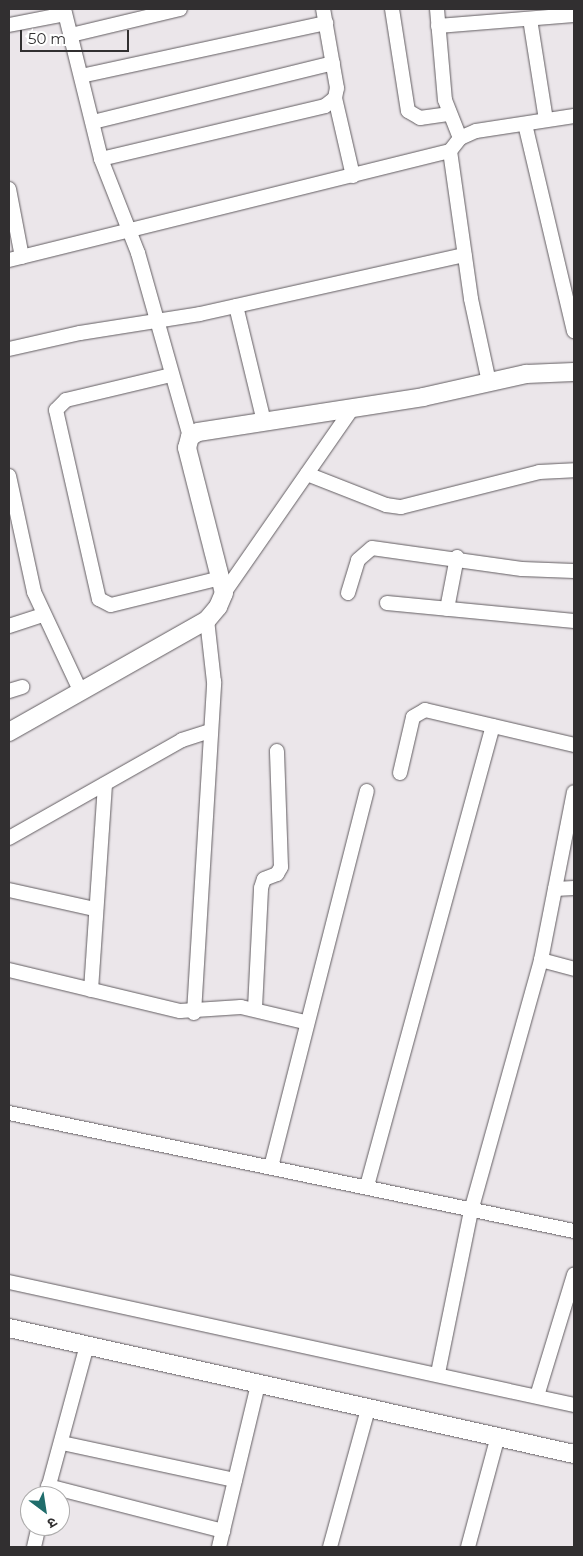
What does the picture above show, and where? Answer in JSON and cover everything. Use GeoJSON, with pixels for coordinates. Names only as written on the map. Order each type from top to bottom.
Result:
{"type":"FeatureCollection","features":[{"type":"Feature","properties":{"kind":"street"},"geometry":{"type":"LineString","coordinates":[[71,35],[180,9]]}},
{"type":"Feature","properties":{"kind":"street"},"geometry":{"type":"LineString","coordinates":[[323,9],[333,63],[335,98],[353,176]]}},
{"type":"Feature","properties":{"kind":"street"},"geometry":{"type":"LineString","coordinates":[[392,9],[408,111],[420,118],[448,114]]}},
{"type":"Feature","properties":{"kind":"street"},"geometry":{"type":"LineString","coordinates":[[437,9],[448,114],[460,138]]}},
{"type":"Feature","properties":{"kind":"street"},"geometry":{"type":"LineString","coordinates":[[438,26],[574,15],[574,9]]}},
{"type":"Feature","properties":{"kind":"street"},"geometry":{"type":"LineString","coordinates":[[9,25],[64,11],[94,122],[101,159],[128,230],[190,437],[187,448],[223,585]]}},
{"type":"Feature","properties":{"kind":"street"},"geometry":{"type":"LineString","coordinates":[[530,19],[546,120]]}},
{"type":"Feature","properties":{"kind":"street"},"geometry":{"type":"LineString","coordinates":[[82,76],[326,23]]}},
{"type":"Feature","properties":{"kind":"street"},"geometry":{"type":"LineString","coordinates":[[94,122],[333,63]]}},
{"type":"Feature","properties":{"kind":"street"},"geometry":{"type":"LineString","coordinates":[[101,159],[325,106],[335,98]]}},
{"type":"Feature","properties":{"kind":"street"},"geometry":{"type":"LineString","coordinates":[[9,189],[15,259],[450,151],[460,138],[476,131],[574,116]]}},
{"type":"Feature","properties":{"kind":"street"},"geometry":{"type":"LineString","coordinates":[[525,124],[574,331]]}},
{"type":"Feature","properties":{"kind":"street"},"geometry":{"type":"LineString","coordinates":[[450,151],[464,255],[489,382]]}},
{"type":"Feature","properties":{"kind":"street"},"geometry":{"type":"LineString","coordinates":[[9,349],[236,306],[464,255]]}},
{"type":"Feature","properties":{"kind":"street"},"geometry":{"type":"LineString","coordinates":[[236,306],[264,422]]}},
{"type":"Feature","properties":{"kind":"street"},"geometry":{"type":"LineString","coordinates":[[190,437],[198,432],[352,409],[553,371],[574,372]]}},
{"type":"Feature","properties":{"kind":"street"},"geometry":{"type":"LineString","coordinates":[[171,375],[66,400],[56,410],[99,599],[111,604],[223,585]]}},
{"type":"Feature","properties":{"kind":"street"},"geometry":{"type":"LineString","coordinates":[[194,1013],[214,682],[207,620],[223,585],[307,474],[352,409]]}},
{"type":"Feature","properties":{"kind":"street"},"geometry":{"type":"LineString","coordinates":[[307,474],[386,505],[401,507],[539,472],[574,470]]}},
{"type":"Feature","properties":{"kind":"street"},"geometry":{"type":"LineString","coordinates":[[9,476],[42,615],[80,690]]}},
{"type":"Feature","properties":{"kind":"street"},"geometry":{"type":"LineString","coordinates":[[348,593],[358,560],[366,550],[412,550],[522,569],[574,571]]}},
{"type":"Feature","properties":{"kind":"street"},"geometry":{"type":"LineString","coordinates":[[447,609],[457,558]]}},
{"type":"Feature","properties":{"kind":"street"},"geometry":{"type":"LineString","coordinates":[[387,604],[574,621]]}},
{"type":"Feature","properties":{"kind":"street"},"geometry":{"type":"LineString","coordinates":[[9,626],[42,615]]}},
{"type":"Feature","properties":{"kind":"street"},"geometry":{"type":"LineString","coordinates":[[9,732],[80,690],[207,620]]}},
{"type":"Feature","properties":{"kind":"street"},"geometry":{"type":"LineString","coordinates":[[400,773],[413,717],[418,712],[493,726],[574,745]]}},
{"type":"Feature","properties":{"kind":"street"},"geometry":{"type":"LineString","coordinates":[[367,1186],[493,726]]}},
{"type":"Feature","properties":{"kind":"street"},"geometry":{"type":"LineString","coordinates":[[9,838],[182,740],[210,731]]}},
{"type":"Feature","properties":{"kind":"street"},"geometry":{"type":"LineString","coordinates":[[255,1008],[261,888],[264,879],[277,874],[282,867],[277,751]]}},
{"type":"Feature","properties":{"kind":"street"},"geometry":{"type":"LineString","coordinates":[[91,990],[95,909],[105,784]]}},
{"type":"Feature","properties":{"kind":"street"},"geometry":{"type":"LineString","coordinates":[[271,1167],[305,1022],[367,791]]}},
{"type":"Feature","properties":{"kind":"street"},"geometry":{"type":"LineString","coordinates":[[438,1373],[472,1211],[541,960],[574,799]]}},
{"type":"Feature","properties":{"kind":"street"},"geometry":{"type":"LineString","coordinates":[[555,889],[574,888]]}},
{"type":"Feature","properties":{"kind":"street"},"geometry":{"type":"LineString","coordinates":[[9,890],[95,909]]}},
{"type":"Feature","properties":{"kind":"street"},"geometry":{"type":"LineString","coordinates":[[541,960],[574,969]]}},
{"type":"Feature","properties":{"kind":"street"},"geometry":{"type":"LineString","coordinates":[[9,970],[194,1013],[225,1007],[255,1008],[305,1022]]}},
{"type":"Feature","properties":{"kind":"street"},"geometry":{"type":"LineString","coordinates":[[9,1113],[367,1186],[472,1211],[574,1231]]}},
{"type":"Feature","properties":{"kind":"street"},"geometry":{"type":"LineString","coordinates":[[537,1396],[574,1275]]}},
{"type":"Feature","properties":{"kind":"street"},"geometry":{"type":"LineString","coordinates":[[9,1282],[438,1373],[574,1405]]}},
{"type":"Feature","properties":{"kind":"street"},"geometry":{"type":"LineString","coordinates":[[9,1328],[574,1454]]}},
{"type":"Feature","properties":{"kind":"street"},"geometry":{"type":"LineString","coordinates":[[49,1486],[62,1443],[87,1345]]}},
{"type":"Feature","properties":{"kind":"street"},"geometry":{"type":"LineString","coordinates":[[219,1547],[258,1384]]}},
{"type":"Feature","properties":{"kind":"street"},"geometry":{"type":"LineString","coordinates":[[330,1547],[368,1409]]}},
{"type":"Feature","properties":{"kind":"street"},"geometry":{"type":"LineString","coordinates":[[468,1547],[498,1436]]}},
{"type":"Feature","properties":{"kind":"street"},"geometry":{"type":"LineString","coordinates":[[62,1443],[235,1480]]}},
{"type":"Feature","properties":{"kind":"street"},"geometry":{"type":"LineString","coordinates":[[70,1496],[223,1531]]}}]}
